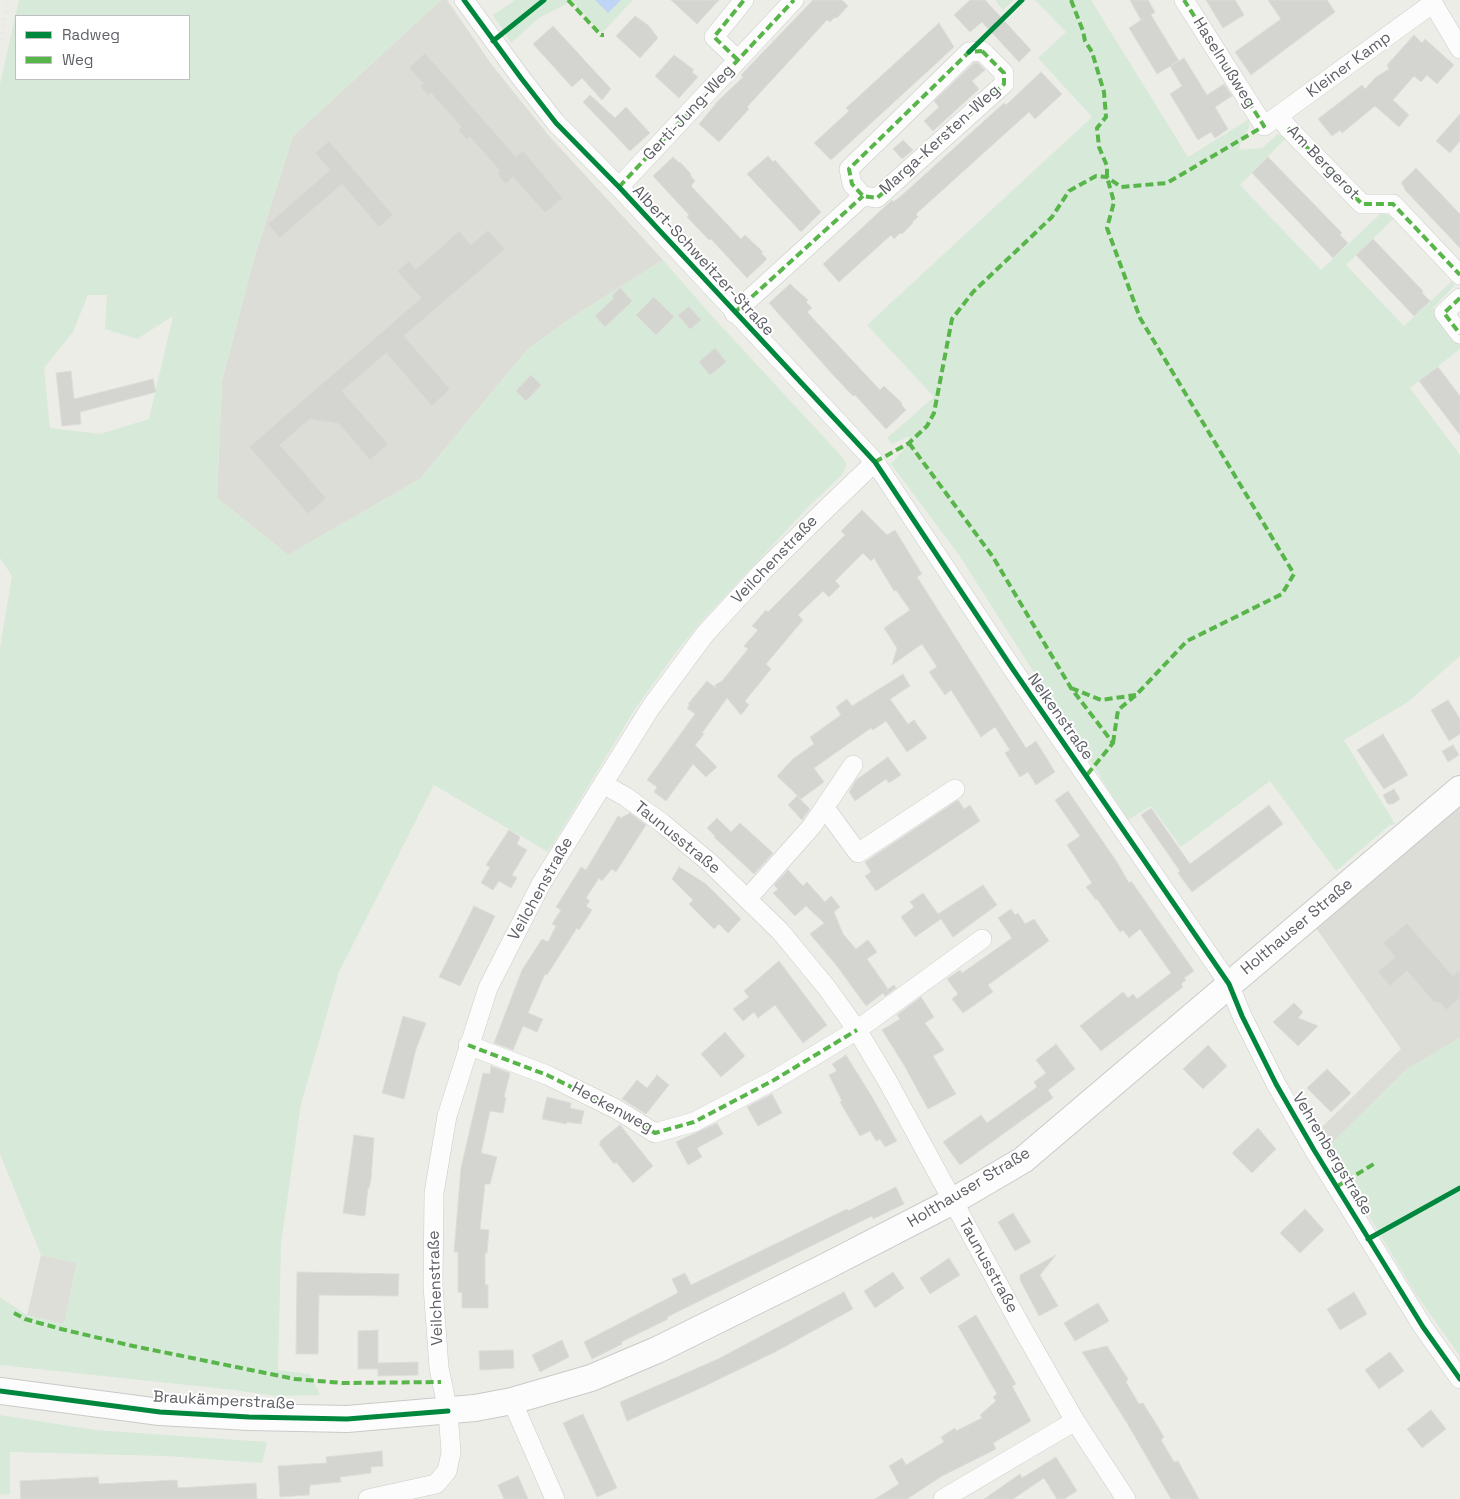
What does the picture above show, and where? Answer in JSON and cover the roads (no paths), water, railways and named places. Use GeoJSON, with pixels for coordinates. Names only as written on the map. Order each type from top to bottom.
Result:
{"type":"FeatureCollection","features":[{"type":"Feature","properties":{"kind":"street","name":"Albert-Schweitzer-Straße"},"geometry":{"type":"LineString","coordinates":[[464,0],[556,122],[875,462]]}},
{"type":"Feature","properties":{"kind":"street","name":"Gerti-Jung-Weg"},"geometry":{"type":"LineString","coordinates":[[738,60],[714,37],[744,0]]}},
{"type":"Feature","properties":{"kind":"street","name":"Gerti-Jung-Weg"},"geometry":{"type":"LineString","coordinates":[[619,187],[794,0]]}},
{"type":"Feature","properties":{"kind":"street","name":"Haselnußweg"},"geometry":{"type":"LineString","coordinates":[[1184,0],[1271,121]]}},
{"type":"Feature","properties":{"kind":"street","name":"Kleiner Kamp"},"geometry":{"type":"LineString","coordinates":[[1271,121],[1432,2]]}},
{"type":"Feature","properties":{"kind":"street"},"geometry":{"type":"LineString","coordinates":[[1432,2],[1460,49]]}},
{"type":"Feature","properties":{"kind":"street","name":"Marga-Kersten-Weg"},"geometry":{"type":"LineString","coordinates":[[982,50],[1004,73],[1004,84],[877,198],[863,196],[852,184],[849,169],[969,52],[982,50]]}},
{"type":"Feature","properties":{"kind":"street","name":"Am Bergerot"},"geometry":{"type":"LineString","coordinates":[[1271,121],[1288,128],[1362,204],[1393,204],[1460,275]]}},
{"type":"Feature","properties":{"kind":"street","name":"Marga-Kersten-Weg"},"geometry":{"type":"LineString","coordinates":[[734,313],[863,196]]}},
{"type":"Feature","properties":{"kind":"street"},"geometry":{"type":"LineString","coordinates":[[1460,298],[1444,313],[1460,334]]}},
{"type":"Feature","properties":{"kind":"street","name":"Veilchenstraße"},"geometry":{"type":"LineString","coordinates":[[368,1499],[436,1484],[447,1471],[452,1452],[448,1411],[439,1368],[433,1286],[434,1193],[447,1116],[468,1045],[488,988],[541,884],[652,708],[705,634],[762,572],[875,462]]}},
{"type":"Feature","properties":{"kind":"street","name":"Nelkenstraße"},"geometry":{"type":"LineString","coordinates":[[875,462],[1000,652],[1229,984]]}},
{"type":"Feature","properties":{"kind":"street"},"geometry":{"type":"LineString","coordinates":[[748,898],[812,826],[852,765]]}},
{"type":"Feature","properties":{"kind":"street","name":"Taunusstraße"},"geometry":{"type":"LineString","coordinates":[[603,784],[626,797],[662,823],[709,862],[748,898],[780,932],[827,988],[857,1030],[887,1080],[1022,1328],[1075,1421],[1126,1499]]}},
{"type":"Feature","properties":{"kind":"street"},"geometry":{"type":"LineString","coordinates":[[825,808],[858,853],[955,789]]}},
{"type":"Feature","properties":{"kind":"street","name":"Holthauser Straße"},"geometry":{"type":"LineString","coordinates":[[475,1408],[512,1401],[591,1378],[657,1350],[953,1201],[1023,1160],[1460,789]]}},
{"type":"Feature","properties":{"kind":"street"},"geometry":{"type":"LineString","coordinates":[[857,1030],[982,939]]}},
{"type":"Feature","properties":{"kind":"street","name":"Vehrenbergstraße"},"geometry":{"type":"LineString","coordinates":[[1229,984],[1242,1016],[1276,1084],[1314,1150],[1418,1319],[1460,1379]]}},
{"type":"Feature","properties":{"kind":"street","name":"Heckenweg"},"geometry":{"type":"LineString","coordinates":[[468,1045],[547,1075],[616,1109],[655,1133],[694,1122],[774,1080],[857,1030]]}},
{"type":"Feature","properties":{"kind":"street","name":"Braukämperstraße"},"geometry":{"type":"LineString","coordinates":[[0,1391],[160,1412],[250,1417],[347,1419],[475,1408]]}},
{"type":"Feature","properties":{"kind":"street"},"geometry":{"type":"LineString","coordinates":[[512,1401],[555,1499]]}},
{"type":"Feature","properties":{"kind":"street"},"geometry":{"type":"LineString","coordinates":[[943,1499],[1075,1421]]}},
{"type":"Feature","properties":{"kind":"water"},"geometry":{"type":"Polygon","coordinates":[[[595,0],[621,0],[608,13],[595,0]]]}},
{"type":"Feature","properties":{"kind":"railway"},"geometry":{"type":"LineString","coordinates":[[0,40],[9,0]]}}]}
